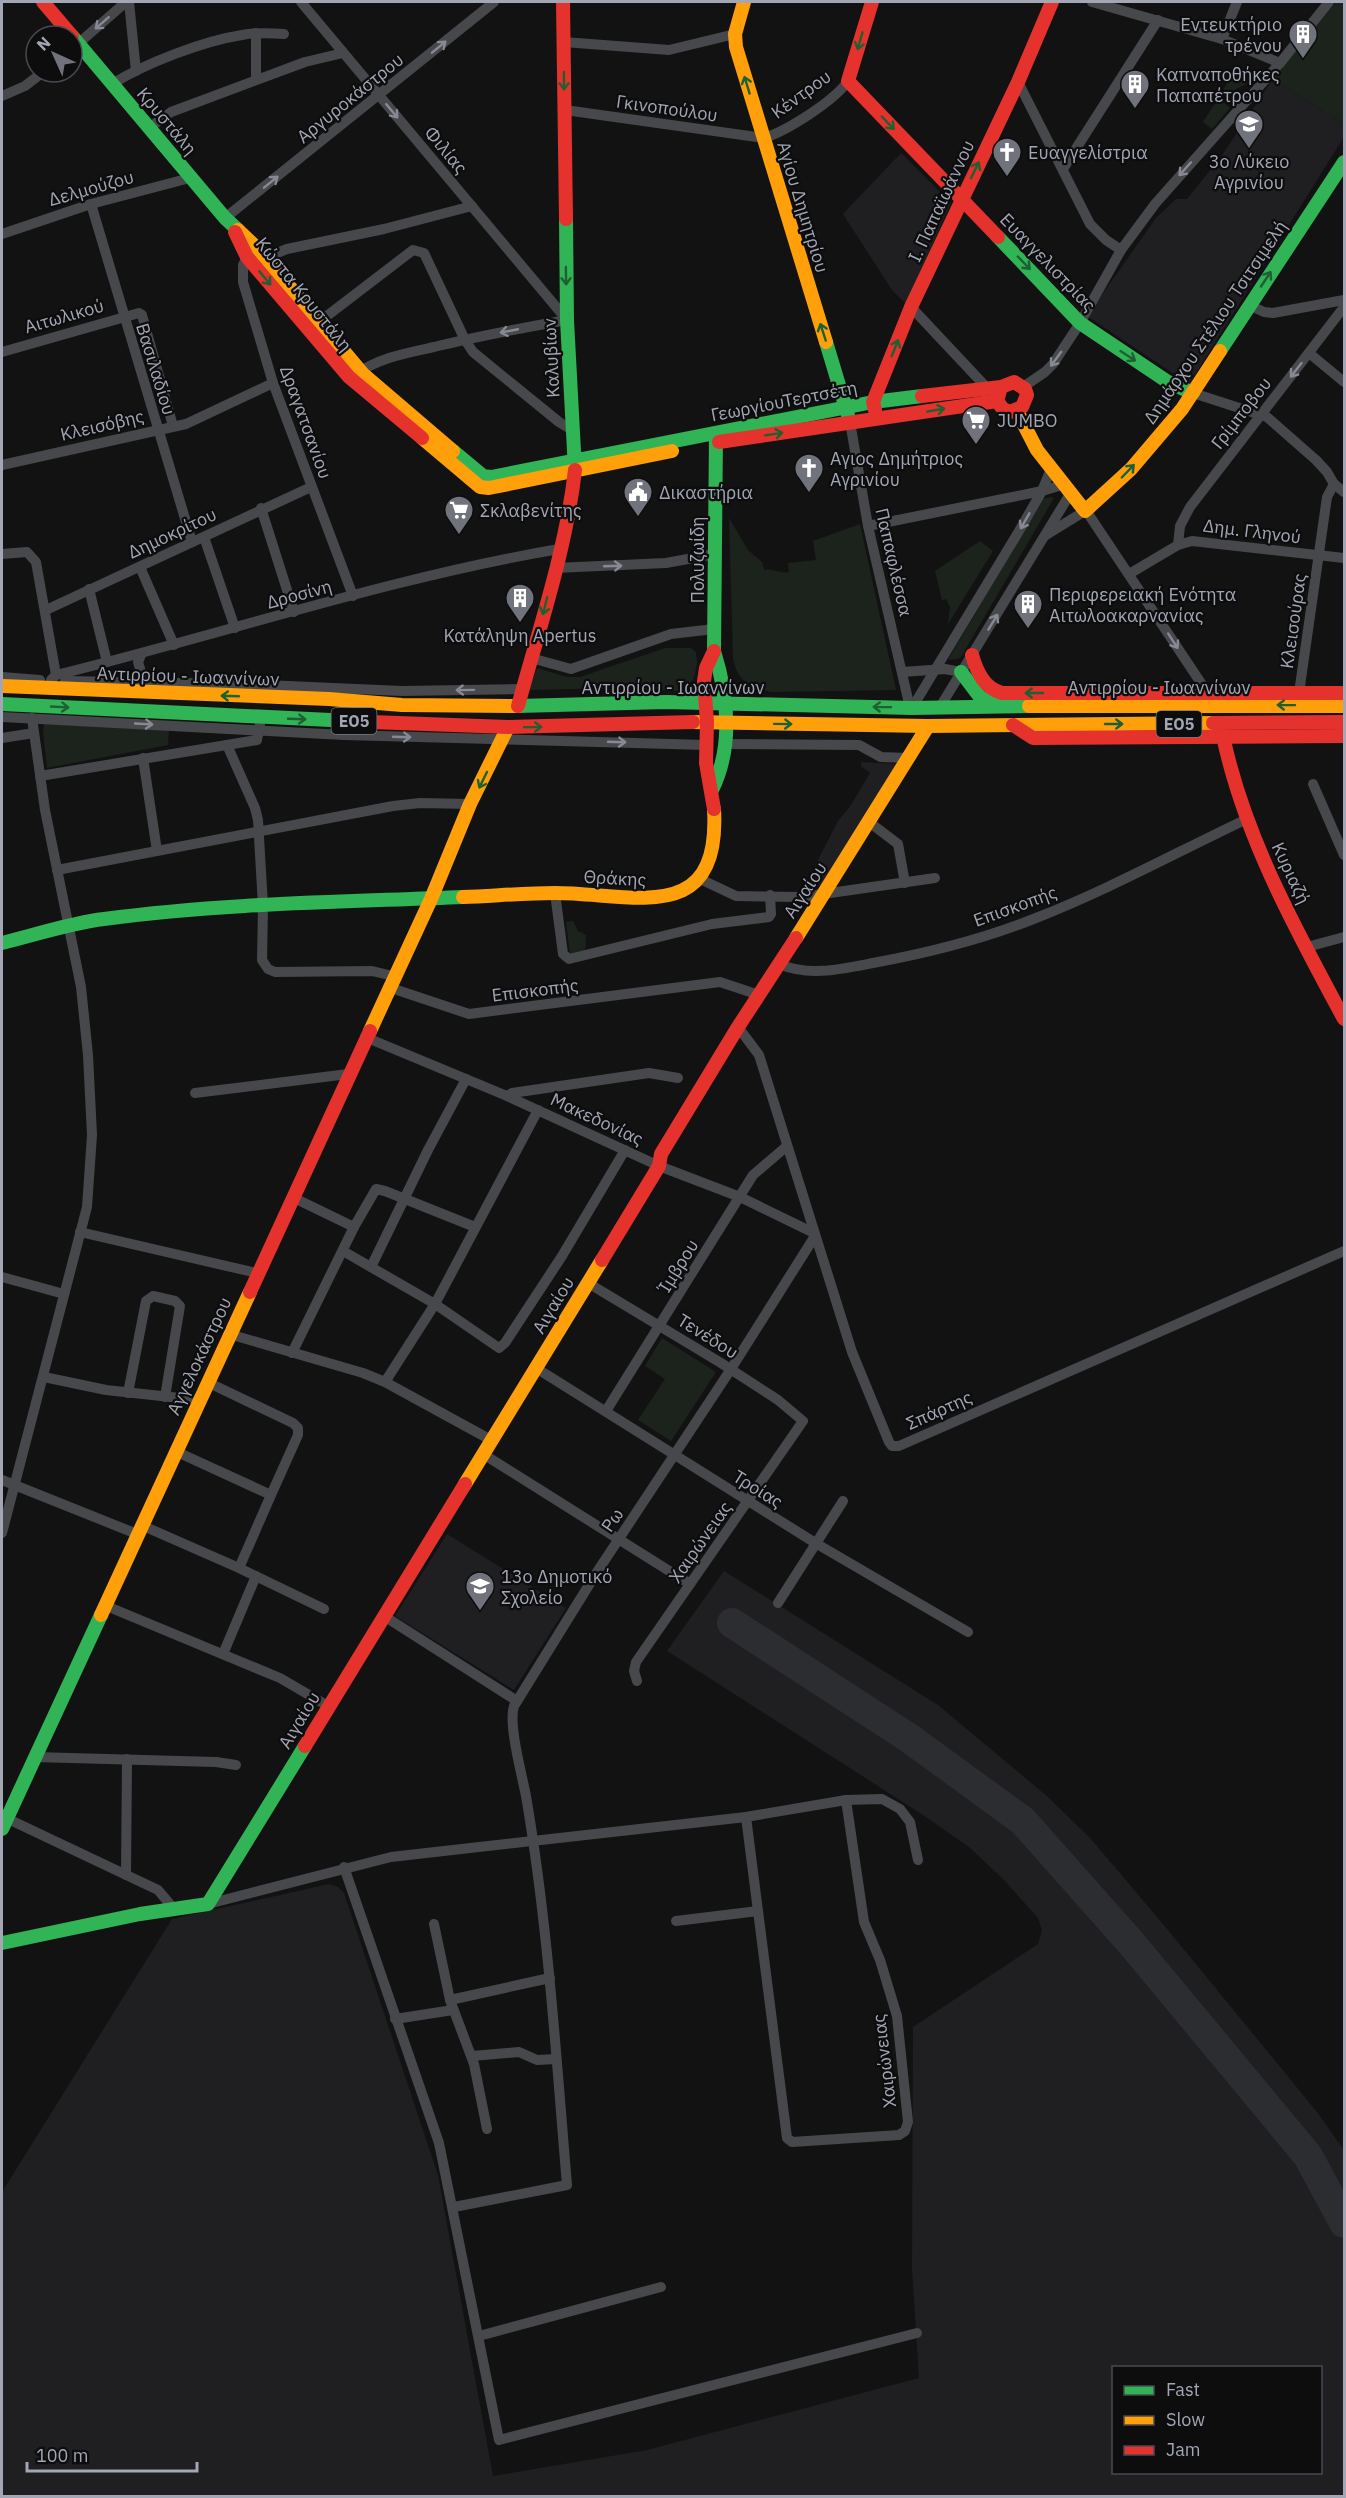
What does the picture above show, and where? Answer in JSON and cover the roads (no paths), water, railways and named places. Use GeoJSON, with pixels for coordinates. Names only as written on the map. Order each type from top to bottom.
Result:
{"type":"FeatureCollection","features":[{"type":"Feature","properties":{"kind":"street","name":"Κρυστάλη"},"geometry":{"type":"LineString","coordinates":[[44,2],[60,24]]}},
{"type":"Feature","properties":{"kind":"street"},"geometry":{"type":"LineString","coordinates":[[84,33],[127,2],[136,71]]}},
{"type":"Feature","properties":{"kind":"street","name":"Φιλίας"},"geometry":{"type":"LineString","coordinates":[[301,2],[567,320]]}},
{"type":"Feature","properties":{"kind":"street","name":"Αργυροκάστρου"},"geometry":{"type":"LineString","coordinates":[[230,224],[378,96],[494,2]]}},
{"type":"Feature","properties":{"kind":"street","name":"Καλυβίων"},"geometry":{"type":"LineString","coordinates":[[518,706],[555,568],[575,464],[567,320],[563,2]]}},
{"type":"Feature","properties":{"kind":"street","name":"Αγίου Δημητρίου"},"geometry":{"type":"LineString","coordinates":[[744,2],[735,34],[737,50],[850,422]]}},
{"type":"Feature","properties":{"kind":"street","name":"Κέντρου"},"geometry":{"type":"LineString","coordinates":[[764,138],[786,131],[838,92],[848,81],[872,2]]}},
{"type":"Feature","properties":{"kind":"street","name":"Ι. Παπαϊωάννου"},"geometry":{"type":"LineString","coordinates":[[873,402],[911,308],[1018,82],[1052,2]]}},
{"type":"Feature","properties":{"kind":"street"},"geometry":{"type":"LineString","coordinates":[[1092,2],[1222,39],[1280,63]]}},
{"type":"Feature","properties":{"kind":"street"},"geometry":{"type":"LineString","coordinates":[[1222,39],[1237,2]]}},
{"type":"Feature","properties":{"kind":"street"},"geometry":{"type":"LineString","coordinates":[[1023,387],[1045,372],[1080,323],[1121,250],[1155,204],[1280,63],[1329,2]]}},
{"type":"Feature","properties":{"kind":"street"},"geometry":{"type":"LineString","coordinates":[[1063,169],[1158,21]]}},
{"type":"Feature","properties":{"kind":"street"},"geometry":{"type":"LineString","coordinates":[[256,33],[256,79]]}},
{"type":"Feature","properties":{"kind":"street"},"geometry":{"type":"LineString","coordinates":[[112,84],[136,71],[218,41],[256,33],[284,34]]}},
{"type":"Feature","properties":{"kind":"street"},"geometry":{"type":"LineString","coordinates":[[564,42],[669,50],[735,34]]}},
{"type":"Feature","properties":{"kind":"street","name":"Κρυστάλη"},"geometry":{"type":"LineString","coordinates":[[84,53],[230,224]]}},
{"type":"Feature","properties":{"kind":"street"},"geometry":{"type":"LineString","coordinates":[[149,128],[171,112],[256,79],[305,62],[343,53]]}},
{"type":"Feature","properties":{"kind":"street","name":"Ευαγγελιστρίας"},"geometry":{"type":"LineString","coordinates":[[848,81],[1080,323],[1168,382],[1193,393],[1268,418],[1316,460],[1334,484],[1344,492]]}},
{"type":"Feature","properties":{"kind":"street"},"geometry":{"type":"LineString","coordinates":[[1018,82],[1090,224],[1106,240],[1121,250]]}},
{"type":"Feature","properties":{"kind":"street"},"geometry":{"type":"LineString","coordinates":[[2,96],[28,84]]}},
{"type":"Feature","properties":{"kind":"street","name":"Γκινοπούλου"},"geometry":{"type":"LineString","coordinates":[[565,110],[764,138]]}},
{"type":"Feature","properties":{"kind":"street","name":"Δημάρχου Στέλιου Τσιτσιμελή"},"geometry":{"type":"LineString","coordinates":[[1046,535],[1085,511],[1131,469],[1173,421],[1344,162]]}},
{"type":"Feature","properties":{"kind":"street","name":"Δελμούζου"},"geometry":{"type":"LineString","coordinates":[[2,234],[91,204],[190,178]]}},
{"type":"Feature","properties":{"kind":"street","name":"Βασιλαδίου"},"geometry":{"type":"LineString","coordinates":[[91,204],[192,542]]}},
{"type":"Feature","properties":{"kind":"street"},"geometry":{"type":"LineString","coordinates":[[265,258],[287,249],[384,229],[472,206]]}},
{"type":"Feature","properties":{"kind":"street","name":"Κώστα Κρυστάλη"},"geometry":{"type":"LineString","coordinates":[[230,224],[247,257],[355,375],[483,476],[491,477],[575,464]]}},
{"type":"Feature","properties":{"kind":"street","name":"Κώστα Κρυστάλη"},"geometry":{"type":"LineString","coordinates":[[230,224],[257,248],[319,322],[355,375]]}},
{"type":"Feature","properties":{"kind":"street"},"geometry":{"type":"LineString","coordinates":[[319,322],[417,249],[424,253],[465,340],[473,352],[558,422],[572,430]]}},
{"type":"Feature","properties":{"kind":"street","name":"Δραγατσανίου"},"geometry":{"type":"LineString","coordinates":[[247,257],[243,266],[243,282],[273,383],[353,596]]}},
{"type":"Feature","properties":{"kind":"street"},"geometry":{"type":"LineString","coordinates":[[1249,305],[1264,312],[1274,313],[1344,300]]}},
{"type":"Feature","properties":{"kind":"street","name":"Γρίμποβου"},"geometry":{"type":"LineString","coordinates":[[1178,545],[1180,526],[1190,507],[1344,307]]}},
{"type":"Feature","properties":{"kind":"street"},"geometry":{"type":"LineString","coordinates":[[911,308],[994,387],[997,401],[1007,411],[1017,411]]}},
{"type":"Feature","properties":{"kind":"street","name":"Αιτωλικού"},"geometry":{"type":"LineString","coordinates":[[2,352],[136,312],[142,315],[173,426]]}},
{"type":"Feature","properties":{"kind":"street"},"geometry":{"type":"LineString","coordinates":[[355,375],[390,357],[567,320]]}},
{"type":"Feature","properties":{"kind":"street"},"geometry":{"type":"LineString","coordinates":[[1309,353],[1344,382]]}},
{"type":"Feature","properties":{"kind":"street"},"geometry":{"type":"LineString","coordinates":[[994,387],[1014,382],[1023,387],[1026,400],[1017,411]]}},
{"type":"Feature","properties":{"kind":"street","name":"Κλεισόβης"},"geometry":{"type":"LineString","coordinates":[[2,465],[200,419],[273,383]]}},
{"type":"Feature","properties":{"kind":"street","name":"ΓεωργίουΤερτσέτη"},"geometry":{"type":"LineString","coordinates":[[575,464],[716,438],[873,402],[994,387]]}},
{"type":"Feature","properties":{"kind":"street","name":"ΓεωργίουΤερτσέτη"},"geometry":{"type":"LineString","coordinates":[[716,438],[878,420],[997,401]]}},
{"type":"Feature","properties":{"kind":"street"},"geometry":{"type":"LineString","coordinates":[[873,402],[878,420]]}},
{"type":"Feature","properties":{"kind":"street"},"geometry":{"type":"LineString","coordinates":[[1017,411],[1051,469],[1085,511],[1201,683],[1203,693]]}},
{"type":"Feature","properties":{"kind":"street","name":"Παπαφλέσσα"},"geometry":{"type":"LineString","coordinates":[[850,422],[868,526],[911,708]]}},
{"type":"Feature","properties":{"kind":"street","name":"Πολυζωίδη"},"geometry":{"type":"LineString","coordinates":[[714,651],[716,438]]}},
{"type":"Feature","properties":{"kind":"street"},"geometry":{"type":"LineString","coordinates":[[911,708],[1042,491],[1051,469]]}},
{"type":"Feature","properties":{"kind":"street","name":"Κλεισούρας"},"geometry":{"type":"LineString","coordinates":[[1299,693],[1327,497],[1334,484]]}},
{"type":"Feature","properties":{"kind":"street","name":"Δημοκρίτου"},"geometry":{"type":"LineString","coordinates":[[46,610],[261,508],[312,487]]}},
{"type":"Feature","properties":{"kind":"street"},"geometry":{"type":"LineString","coordinates":[[868,526],[1042,491],[1066,490]]}},
{"type":"Feature","properties":{"kind":"street","name":"Δημάρχου Στέλιου Τσιτσιμελή"},"geometry":{"type":"LineString","coordinates":[[940,707],[1046,535],[1066,490]]}},
{"type":"Feature","properties":{"kind":"street"},"geometry":{"type":"LineString","coordinates":[[261,508],[294,612]]}},
{"type":"Feature","properties":{"kind":"street"},"geometry":{"type":"LineString","coordinates":[[204,537],[235,628]]}},
{"type":"Feature","properties":{"kind":"street","name":"Δημ. Γληνού"},"geometry":{"type":"LineString","coordinates":[[1129,574],[1178,545],[1195,541],[1344,558]]}},
{"type":"Feature","properties":{"kind":"street","name":"Δροσίνη"},"geometry":{"type":"LineString","coordinates":[[53,677],[353,596],[518,556],[559,549]]}},
{"type":"Feature","properties":{"kind":"street"},"geometry":{"type":"LineString","coordinates":[[2,554],[20,551],[33,556],[36,561],[46,610],[53,677]]}},
{"type":"Feature","properties":{"kind":"street"},"geometry":{"type":"LineString","coordinates":[[555,568],[647,565],[715,554]]}},
{"type":"Feature","properties":{"kind":"street"},"geometry":{"type":"LineString","coordinates":[[140,567],[174,645]]}},
{"type":"Feature","properties":{"kind":"street"},"geometry":{"type":"LineString","coordinates":[[89,589],[107,662]]}},
{"type":"Feature","properties":{"kind":"street"},"geometry":{"type":"LineString","coordinates":[[531,658],[571,669],[671,634],[714,629]]}},
{"type":"Feature","properties":{"kind":"street"},"geometry":{"type":"LineString","coordinates":[[714,651],[705,669],[706,765],[712,790],[714,841],[710,861],[700,879],[736,896],[802,897],[935,878]]}},
{"type":"Feature","properties":{"kind":"street"},"geometry":{"type":"LineString","coordinates":[[712,790],[720,779],[725,744],[722,675],[714,651]]}},
{"type":"Feature","properties":{"kind":"street"},"geometry":{"type":"LineString","coordinates":[[141,655],[138,662],[144,682]]}},
{"type":"Feature","properties":{"kind":"street"},"geometry":{"type":"LineString","coordinates":[[972,655],[986,684],[992,690],[1001,693],[1344,695]]}},
{"type":"Feature","properties":{"kind":"street"},"geometry":{"type":"LineString","coordinates":[[902,672],[936,669],[961,672],[980,697],[992,704],[1004,706]]}},
{"type":"Feature","properties":{"kind":"street"},"geometry":{"type":"LineString","coordinates":[[2,677],[26,683],[53,677],[402,691],[524,689]]}},
{"type":"Feature","properties":{"kind":"street","name":"Αντιρρίου - Ιωαννίνων"},"geometry":{"type":"LineString","coordinates":[[2,686],[26,683],[402,705],[706,703],[911,708],[1216,704],[1344,706]]}},
{"type":"Feature","properties":{"kind":"street"},"geometry":{"type":"LineString","coordinates":[[402,691],[402,705]]}},
{"type":"Feature","properties":{"kind":"street"},"geometry":{"type":"LineString","coordinates":[[1323,706],[1344,695]]}},
{"type":"Feature","properties":{"kind":"street","name":"Αντιρρίου - Ιωαννίνων"},"geometry":{"type":"LineString","coordinates":[[2,704],[260,724],[508,727],[707,723],[928,726],[1344,722]]}},
{"type":"Feature","properties":{"kind":"street"},"geometry":{"type":"LineString","coordinates":[[2,717],[260,724],[502,740],[706,745]]}},
{"type":"Feature","properties":{"kind":"street"},"geometry":{"type":"LineString","coordinates":[[2,1533],[88,1201],[92,1135],[88,1055],[81,987],[57,870],[32,718]]}},
{"type":"Feature","properties":{"kind":"street"},"geometry":{"type":"LineString","coordinates":[[1290,737],[1319,722]]}},
{"type":"Feature","properties":{"kind":"street"},"geometry":{"type":"LineString","coordinates":[[40,776],[257,740],[260,724]]}},
{"type":"Feature","properties":{"kind":"street"},"geometry":{"type":"LineString","coordinates":[[1013,725],[1033,738],[1344,736]]}},
{"type":"Feature","properties":{"kind":"street","name":"Αιγαίου"},"geometry":{"type":"LineString","coordinates":[[208,1904],[659,1166],[661,1154],[738,1027],[825,894],[928,726]]}},
{"type":"Feature","properties":{"kind":"street","name":"Αγγελοκάστρου"},"geometry":{"type":"LineString","coordinates":[[3,1826],[508,727]]}},
{"type":"Feature","properties":{"kind":"street"},"geometry":{"type":"LineString","coordinates":[[2,738],[34,734]]}},
{"type":"Feature","properties":{"kind":"street","name":"Κυριαζή"},"geometry":{"type":"LineString","coordinates":[[1223,736],[1230,770],[1270,875],[1344,1019]]}},
{"type":"Feature","properties":{"kind":"street"},"geometry":{"type":"LineString","coordinates":[[725,744],[859,745],[881,757],[908,758]]}},
{"type":"Feature","properties":{"kind":"street"},"geometry":{"type":"LineString","coordinates":[[227,745],[255,808],[259,831],[262,906]]}},
{"type":"Feature","properties":{"kind":"street"},"geometry":{"type":"LineString","coordinates":[[142,758],[157,851]]}},
{"type":"Feature","properties":{"kind":"street"},"geometry":{"type":"LineString","coordinates":[[1313,784],[1344,855]]}},
{"type":"Feature","properties":{"kind":"street"},"geometry":{"type":"LineString","coordinates":[[57,870],[393,806],[420,803],[471,804]]}},
{"type":"Feature","properties":{"kind":"street","name":"Επισκοπής"},"geometry":{"type":"LineString","coordinates":[[779,964],[795,970],[829,971],[914,956],[998,932],[1059,909],[1247,819]]}},
{"type":"Feature","properties":{"kind":"street"},"geometry":{"type":"LineString","coordinates":[[869,822],[898,844],[905,883]]}},
{"type":"Feature","properties":{"kind":"street","name":"Θράκης"},"geometry":{"type":"LineString","coordinates":[[2,944],[116,917],[262,906],[555,893],[623,898],[659,897],[679,893],[690,888],[700,879]]}},
{"type":"Feature","properties":{"kind":"street"},"geometry":{"type":"LineString","coordinates":[[555,893],[563,954],[569,959],[712,924],[768,918],[771,914],[770,895]]}},
{"type":"Feature","properties":{"kind":"street","name":"Επισκοπής"},"geometry":{"type":"LineString","coordinates":[[262,906],[262,960],[268,969],[275,972],[372,971],[391,982],[470,1014],[720,981],[759,994]]}},
{"type":"Feature","properties":{"kind":"street"},"geometry":{"type":"LineString","coordinates":[[1307,947],[1344,937]]}},
{"type":"Feature","properties":{"kind":"street","name":"Σπάρτης"},"geometry":{"type":"LineString","coordinates":[[738,1027],[759,1054],[852,1352],[889,1442],[896,1447],[1344,1251]]}},
{"type":"Feature","properties":{"kind":"street","name":"Μακεδονίας"},"geometry":{"type":"LineString","coordinates":[[365,1037],[507,1096],[659,1166],[740,1197],[814,1235]]}},
{"type":"Feature","properties":{"kind":"street"},"geometry":{"type":"LineString","coordinates":[[507,1096],[512,1093],[649,1073],[678,1078]]}},
{"type":"Feature","properties":{"kind":"street"},"geometry":{"type":"LineString","coordinates":[[195,1093],[348,1074]]}},
{"type":"Feature","properties":{"kind":"street"},"geometry":{"type":"LineString","coordinates":[[371,1267],[428,1150],[466,1079]]}},
{"type":"Feature","properties":{"kind":"street"},"geometry":{"type":"LineString","coordinates":[[385,1382],[435,1304],[538,1110]]}},
{"type":"Feature","properties":{"kind":"street","name":"Ίμβρου"},"geometry":{"type":"LineString","coordinates":[[606,1411],[759,1168],[787,1146]]}},
{"type":"Feature","properties":{"kind":"street"},"geometry":{"type":"LineString","coordinates":[[343,1251],[435,1304],[496,1347],[503,1345],[562,1256],[625,1150]]}},
{"type":"Feature","properties":{"kind":"street"},"geometry":{"type":"LineString","coordinates":[[292,1353],[354,1227],[377,1189],[475,1227]]}},
{"type":"Feature","properties":{"kind":"street"},"geometry":{"type":"LineString","coordinates":[[292,1197],[354,1227]]}},
{"type":"Feature","properties":{"kind":"street"},"geometry":{"type":"LineString","coordinates":[[80,1232],[257,1273]]}},
{"type":"Feature","properties":{"kind":"street","name":"Ρω"},"geometry":{"type":"LineString","coordinates":[[454,2207],[567,2185],[545,1921],[534,1842],[512,1725],[512,1712],[814,1235]]}},
{"type":"Feature","properties":{"kind":"street"},"geometry":{"type":"LineString","coordinates":[[2,1277],[64,1294]]}},
{"type":"Feature","properties":{"kind":"street","name":"Τενέδου"},"geometry":{"type":"LineString","coordinates":[[588,1283],[778,1400],[802,1419],[802,1425]]}},
{"type":"Feature","properties":{"kind":"street"},"geometry":{"type":"LineString","coordinates":[[128,1393],[146,1301],[153,1296],[175,1301],[180,1306],[165,1397]]}},
{"type":"Feature","properties":{"kind":"street"},"geometry":{"type":"LineString","coordinates":[[229,1334],[354,1370],[385,1382],[491,1440]]}},
{"type":"Feature","properties":{"kind":"street","name":"Τροίας"},"geometry":{"type":"LineString","coordinates":[[536,1368],[606,1411],[674,1457],[968,1632]]}},
{"type":"Feature","properties":{"kind":"street"},"geometry":{"type":"LineString","coordinates":[[44,1377],[128,1393],[198,1400]]}},
{"type":"Feature","properties":{"kind":"street"},"geometry":{"type":"LineString","coordinates":[[207,1382],[293,1423],[298,1428],[298,1435],[239,1568]]}},
{"type":"Feature","properties":{"kind":"street","name":"Χαιρώνειας"},"geometry":{"type":"LineString","coordinates":[[637,1681],[634,1671],[636,1662],[802,1425]]}},
{"type":"Feature","properties":{"kind":"street"},"geometry":{"type":"LineString","coordinates":[[175,1452],[271,1495]]}},
{"type":"Feature","properties":{"kind":"street"},"geometry":{"type":"LineString","coordinates":[[483,1454],[690,1584]]}},
{"type":"Feature","properties":{"kind":"street"},"geometry":{"type":"LineString","coordinates":[[2,1480],[239,1568],[324,1609]]}},
{"type":"Feature","properties":{"kind":"street"},"geometry":{"type":"LineString","coordinates":[[778,1603],[843,1501]]}},
{"type":"Feature","properties":{"kind":"street"},"geometry":{"type":"LineString","coordinates":[[223,1654],[256,1576]]}},
{"type":"Feature","properties":{"kind":"street"},"geometry":{"type":"LineString","coordinates":[[104,1605],[280,1678],[328,1706]]}},
{"type":"Feature","properties":{"kind":"street"},"geometry":{"type":"LineString","coordinates":[[384,1616],[517,1701]]}},
{"type":"Feature","properties":{"kind":"street"},"geometry":{"type":"LineString","coordinates":[[34,1757],[236,1765]]}},
{"type":"Feature","properties":{"kind":"street"},"geometry":{"type":"LineString","coordinates":[[126,1875],[127,1759]]}},
{"type":"Feature","properties":{"kind":"street"},"geometry":{"type":"LineString","coordinates":[[2,1943],[208,1904],[344,1867],[417,1853],[746,1817],[846,1800],[874,1799],[895,1805],[910,1821],[918,1860]]}},
{"type":"Feature","properties":{"kind":"street","name":"Χαιρώνειας"},"geometry":{"type":"LineString","coordinates":[[746,1817],[787,2138],[792,2142],[903,2134],[908,2122],[899,2024],[880,1960],[864,1922],[846,1800]]}},
{"type":"Feature","properties":{"kind":"street"},"geometry":{"type":"LineString","coordinates":[[3,1826],[158,1890],[174,1909]]}},
{"type":"Feature","properties":{"kind":"street"},"geometry":{"type":"LineString","coordinates":[[344,1867],[439,2143],[454,2207],[499,2440],[917,2333]]}},
{"type":"Feature","properties":{"kind":"street"},"geometry":{"type":"LineString","coordinates":[[676,1921],[758,1911]]}},
{"type":"Feature","properties":{"kind":"street"},"geometry":{"type":"LineString","coordinates":[[434,1924],[452,2005],[472,2056],[479,2083],[487,2129]]}},
{"type":"Feature","properties":{"kind":"street"},"geometry":{"type":"LineString","coordinates":[[395,2019],[550,1978]]}},
{"type":"Feature","properties":{"kind":"street"},"geometry":{"type":"LineString","coordinates":[[472,2056],[519,2052],[537,2060],[556,2059]]}},
{"type":"Feature","properties":{"kind":"street"},"geometry":{"type":"LineString","coordinates":[[479,2336],[661,2287]]}},
{"type":"Feature","properties":{"kind":"place","name":"Εντευκτήριο τρένου"},"geometry":{"type":"Point","coordinates":[1303,60]}},
{"type":"Feature","properties":{"kind":"place","name":"Καπναποθήκες Παπαπέτρου"},"geometry":{"type":"Point","coordinates":[1135,110]}},
{"type":"Feature","properties":{"kind":"place","name":"3ο Λύκειο Αγρινίου"},"geometry":{"type":"Point","coordinates":[1249,150]}},
{"type":"Feature","properties":{"kind":"place","name":"Ευαγγελίστρια"},"geometry":{"type":"Point","coordinates":[1007,178]}},
{"type":"Feature","properties":{"kind":"place","name":"JUMBO"},"geometry":{"type":"Point","coordinates":[976,446]}},
{"type":"Feature","properties":{"kind":"place","name":"Αγιος Δημήτριος Αγρινίου"},"geometry":{"type":"Point","coordinates":[809,494]}},
{"type":"Feature","properties":{"kind":"place","name":"Δικαστήρια"},"geometry":{"type":"Point","coordinates":[638,518]}},
{"type":"Feature","properties":{"kind":"place","name":"Σκλαβενίτης"},"geometry":{"type":"Point","coordinates":[459,536]}},
{"type":"Feature","properties":{"kind":"place","name":"Κατάληψη Apertus"},"geometry":{"type":"Point","coordinates":[520,624]}},
{"type":"Feature","properties":{"kind":"place","name":"Περιφερειακή Ενότητα Αιτωλοακαρνανίας"},"geometry":{"type":"Point","coordinates":[1028,630]}},
{"type":"Feature","properties":{"kind":"place","name":"13ο Δημοτικό Σχολείο"},"geometry":{"type":"Point","coordinates":[480,1612]}}]}
